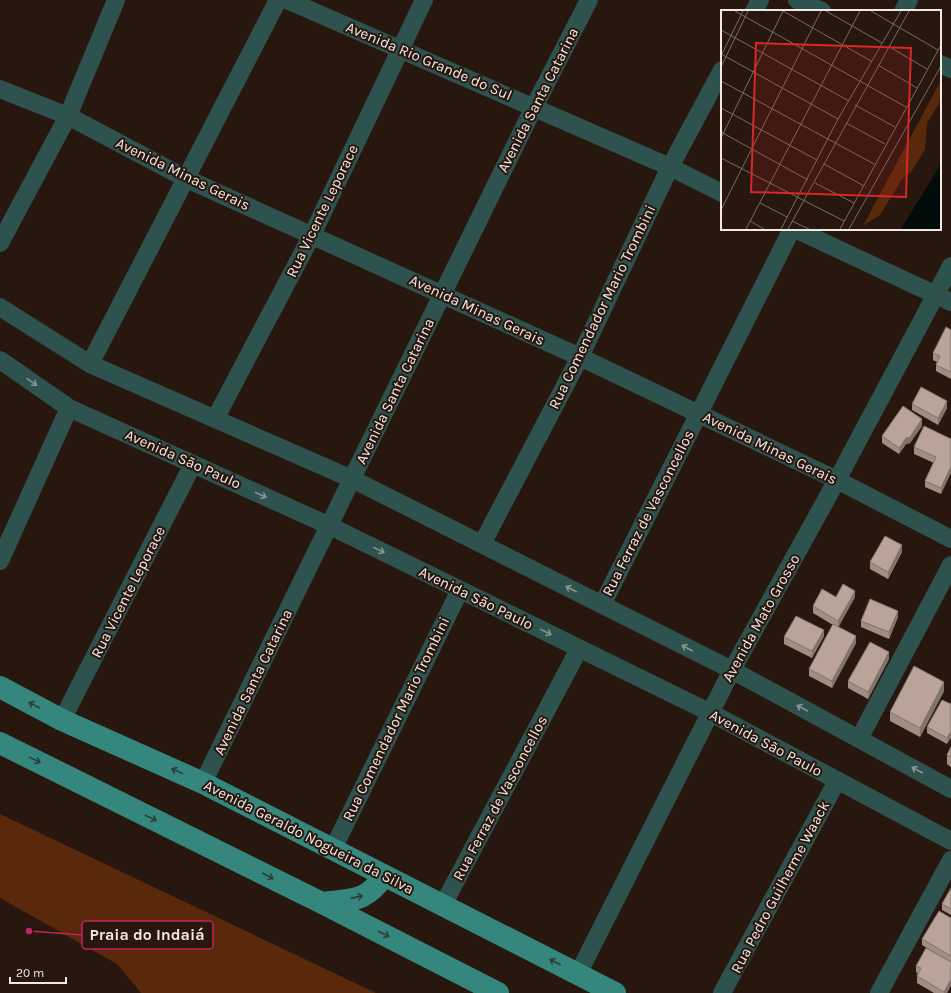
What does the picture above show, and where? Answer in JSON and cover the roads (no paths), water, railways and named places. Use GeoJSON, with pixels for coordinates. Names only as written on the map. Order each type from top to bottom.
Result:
{"type":"FeatureCollection","features":[{"type":"Feature","properties":{"kind":"main road","name":"Avenida Geraldo Nogueira da Silva"},"geometry":{"type":"LineString","coordinates":[[0,687],[62,720],[203,783],[615,993]]}},
{"type":"Feature","properties":{"kind":"main road"},"geometry":{"type":"LineString","coordinates":[[0,742],[322,902],[498,993]]}},
{"type":"Feature","properties":{"kind":"main road"},"geometry":{"type":"LineString","coordinates":[[322,902],[361,897],[374,889],[384,876]]}},
{"type":"Feature","properties":{"kind":"street"},"geometry":{"type":"LineString","coordinates":[[0,243],[68,116],[116,0]]}},
{"type":"Feature","properties":{"kind":"street"},"geometry":{"type":"LineString","coordinates":[[90,364],[187,179],[278,0]]}},
{"type":"Feature","properties":{"kind":"street","name":"Avenida Rio Grande do Sul"},"geometry":{"type":"LineString","coordinates":[[288,0],[670,167],[721,192]]}},
{"type":"Feature","properties":{"kind":"street","name":"Rua Vicente Leporace"},"geometry":{"type":"LineString","coordinates":[[215,419],[312,235],[424,0]]}},
{"type":"Feature","properties":{"kind":"street","name":"Avenida Santa Catarina"},"geometry":{"type":"LineString","coordinates":[[203,783],[534,107],[589,0]]}},
{"type":"Feature","properties":{"kind":"street"},"geometry":{"type":"LineString","coordinates":[[755,10],[760,0]]}},
{"type":"Feature","properties":{"kind":"street"},"geometry":{"type":"LineString","coordinates":[[797,0],[820,10]]}},
{"type":"Feature","properties":{"kind":"street"},"geometry":{"type":"LineString","coordinates":[[904,10],[909,0]]}},
{"type":"Feature","properties":{"kind":"street"},"geometry":{"type":"LineString","coordinates":[[941,64],[951,69]]}},
{"type":"Feature","properties":{"kind":"street","name":"Rua Comendador Mario Trombini"},"geometry":{"type":"LineString","coordinates":[[482,544],[580,357],[670,167],[721,72]]}},
{"type":"Feature","properties":{"kind":"street","name":"Avenida Minas Gerais"},"geometry":{"type":"LineString","coordinates":[[0,89],[68,116],[187,179],[580,357],[836,480],[951,539]]}},
{"type":"Feature","properties":{"kind":"street","name":"Rua Ferraz de Vasconcellos"},"geometry":{"type":"LineString","coordinates":[[602,605],[698,414],[793,230]]}},
{"type":"Feature","properties":{"kind":"street"},"geometry":{"type":"LineString","coordinates":[[796,230],[944,299]]}},
{"type":"Feature","properties":{"kind":"street","name":"Avenida Mato Grosso"},"geometry":{"type":"LineString","coordinates":[[578,974],[732,670],[836,480],[944,299],[951,266]]}},
{"type":"Feature","properties":{"kind":"street"},"geometry":{"type":"LineString","coordinates":[[0,307],[90,364],[352,479],[732,670],[951,788]]}},
{"type":"Feature","properties":{"kind":"street","name":"Avenida São Paulo"},"geometry":{"type":"LineString","coordinates":[[0,360],[69,408],[330,526],[711,713],[951,841]]}},
{"type":"Feature","properties":{"kind":"street"},"geometry":{"type":"LineString","coordinates":[[0,561],[69,408]]}},
{"type":"Feature","properties":{"kind":"street","name":"Rua Vicente Leporace"},"geometry":{"type":"LineString","coordinates":[[62,720],[193,464]]}},
{"type":"Feature","properties":{"kind":"street"},"geometry":{"type":"LineString","coordinates":[[859,739],[951,565]]}},
{"type":"Feature","properties":{"kind":"street","name":"Rua Comendador Mario Trombini"},"geometry":{"type":"LineString","coordinates":[[333,849],[460,590]]}},
{"type":"Feature","properties":{"kind":"street","name":"Rua Ferraz de Vasconcellos"},"geometry":{"type":"LineString","coordinates":[[443,906],[579,649]]}},
{"type":"Feature","properties":{"kind":"street","name":"Rua Pedro Guilherme Waack"},"geometry":{"type":"LineString","coordinates":[[722,993],[837,781]]}},
{"type":"Feature","properties":{"kind":"street"},"geometry":{"type":"LineString","coordinates":[[879,993],[951,860]]}},
{"type":"Feature","properties":{"kind":"place","name":"Praia do Indaiá"},"geometry":{"type":"Point","coordinates":[29,931]}}]}
